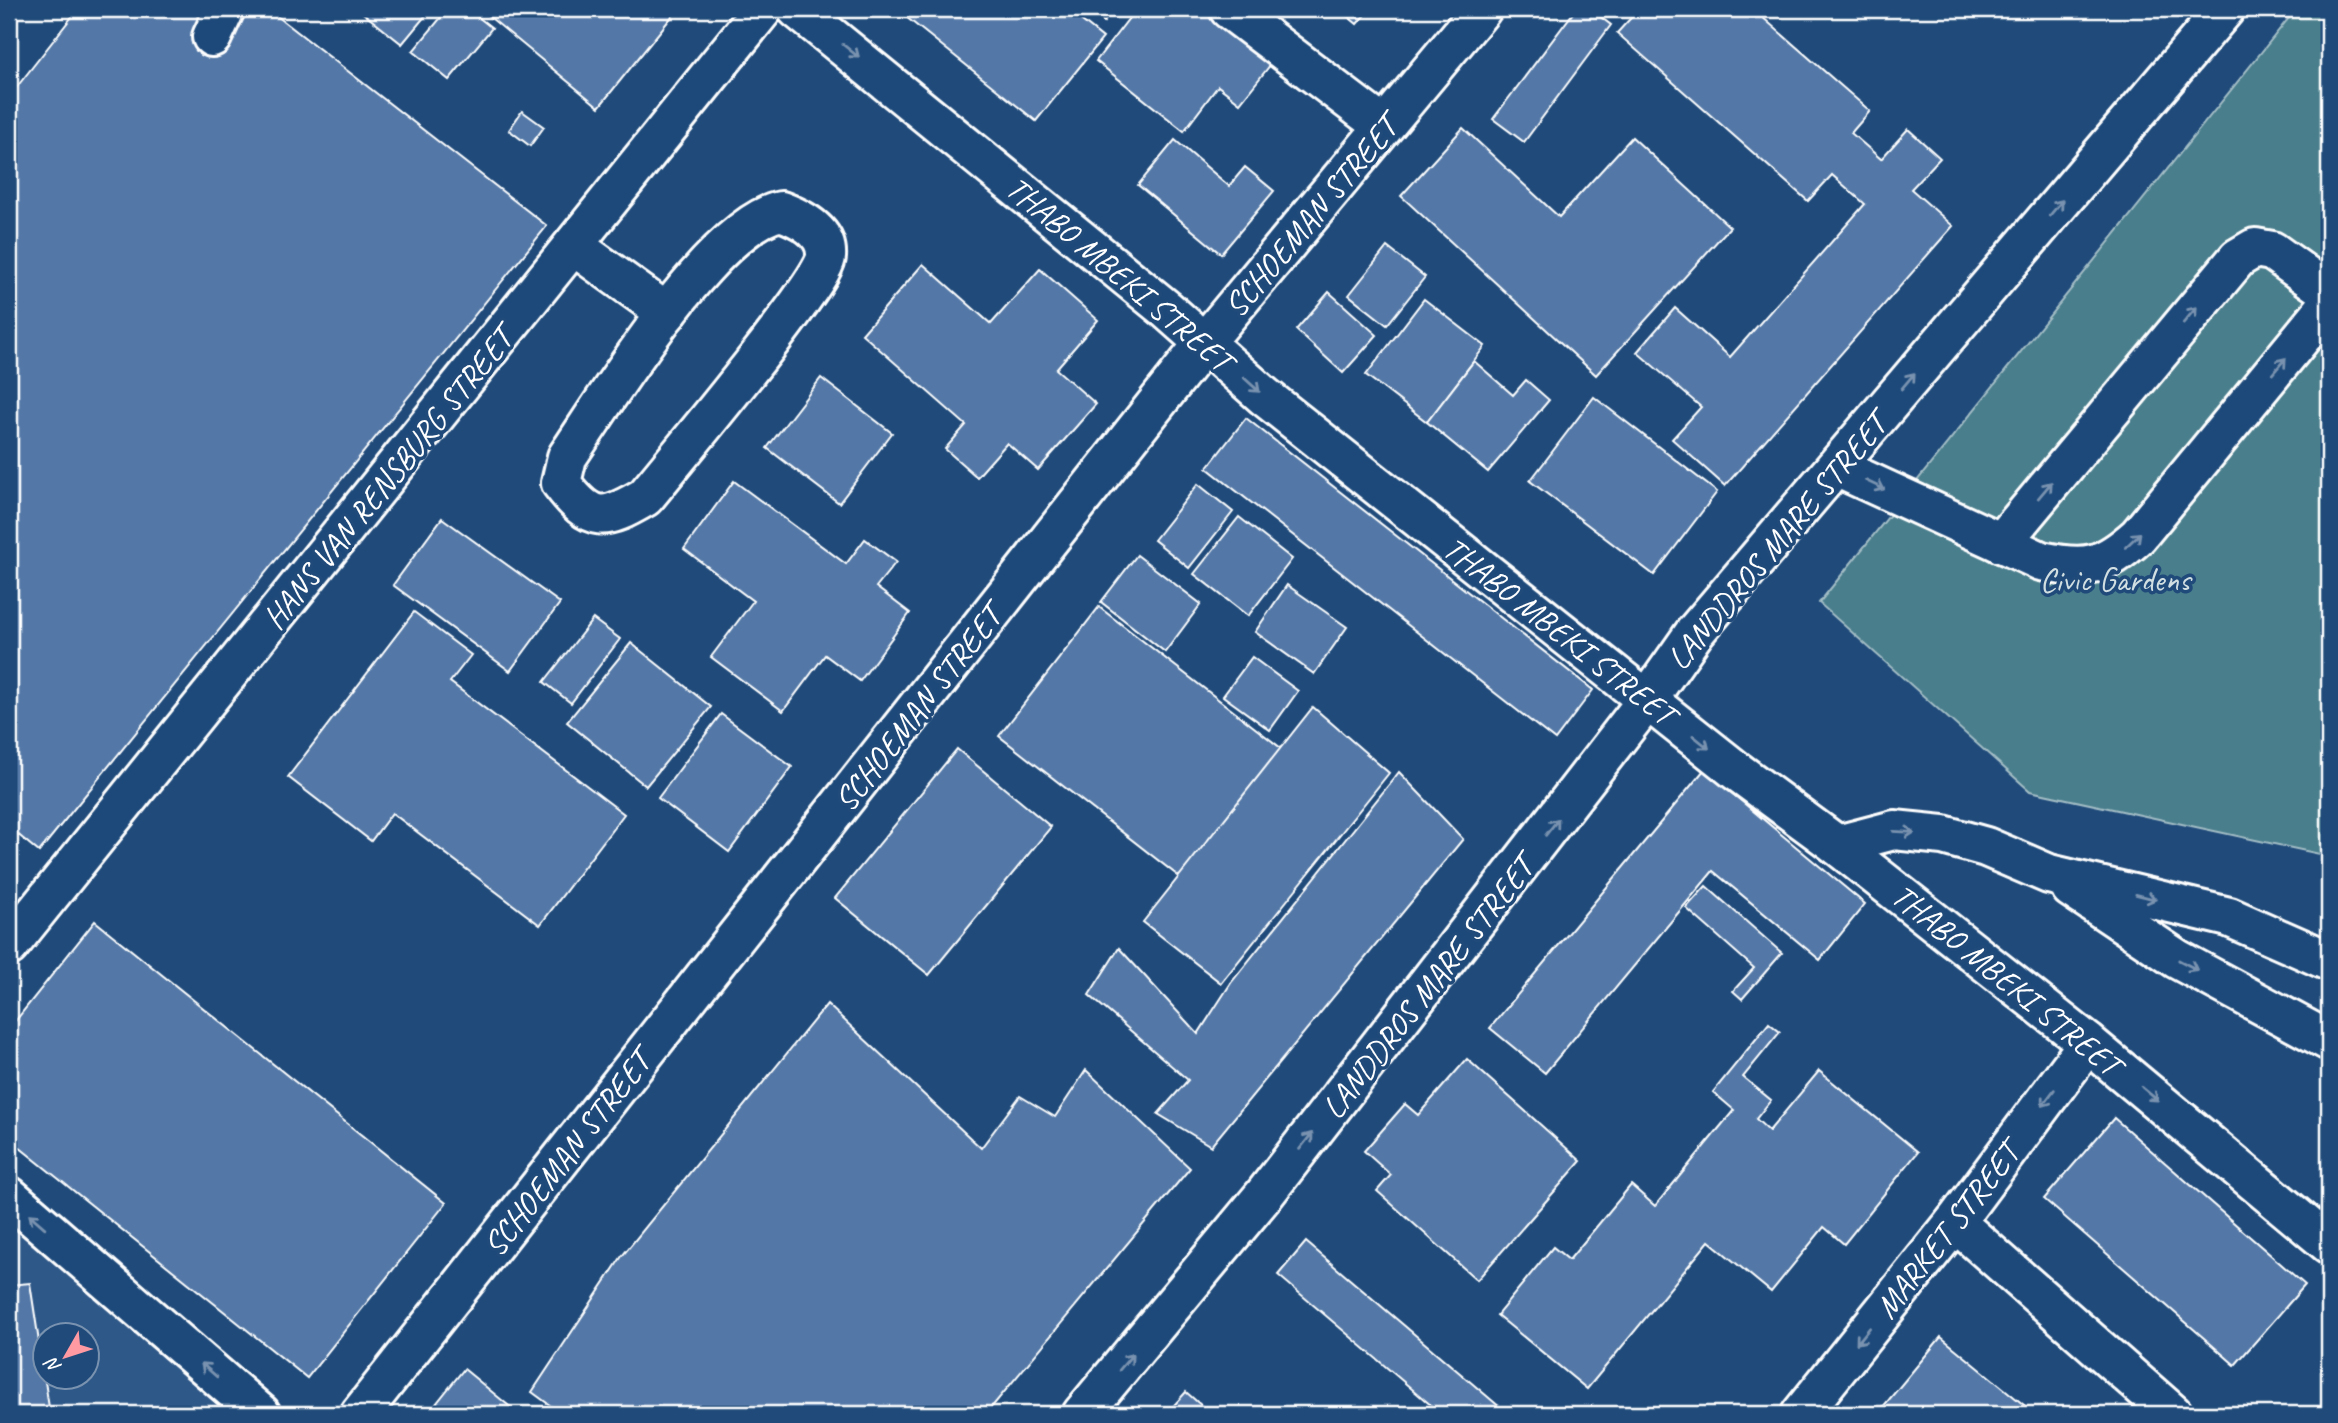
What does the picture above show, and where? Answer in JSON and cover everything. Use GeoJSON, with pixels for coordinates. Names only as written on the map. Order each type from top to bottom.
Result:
{"type":"FeatureCollection","features":[{"type":"Feature","properties":{"kind":"street","name":"HANS VAN RENSBURG STREET"},"geometry":{"type":"LineString","coordinates":[[9,946],[764,9]]}},
{"type":"Feature","properties":{"kind":"street","name":"THABO MBEKI STREET"},"geometry":{"type":"LineString","coordinates":[[797,9],[1205,342],[1264,396],[1738,772],[1838,845],[2088,1043],[2329,1244]]}},
{"type":"Feature","properties":{"kind":"street"},"geometry":{"type":"LineString","coordinates":[[1229,9],[1383,126]]}},
{"type":"Feature","properties":{"kind":"street","name":"SCHOEMAN STREET"},"geometry":{"type":"LineString","coordinates":[[360,1414],[1205,342],[1482,9]]}},
{"type":"Feature","properties":{"kind":"street","name":"LANDDROS MARE STREET"},"geometry":{"type":"LineString","coordinates":[[1082,1414],[1264,1195],[1648,699],[1695,632],[2225,9]]}},
{"type":"Feature","properties":{"kind":"street"},"geometry":{"type":"LineString","coordinates":[[781,211],[803,219],[822,240],[827,257],[815,279],[645,497],[619,512],[603,517],[592,514],[578,505],[561,483],[567,457],[667,313],[732,238],[764,214],[781,211]]}},
{"type":"Feature","properties":{"kind":"street"},"geometry":{"type":"LineString","coordinates":[[574,246],[667,313]]}},
{"type":"Feature","properties":{"kind":"street"},"geometry":{"type":"LineString","coordinates":[[2001,543],[2238,258],[2255,248],[2272,251],[2329,292]]}},
{"type":"Feature","properties":{"kind":"street"},"geometry":{"type":"LineString","coordinates":[[1836,467],[2041,561],[2069,567],[2114,558],[2138,536],[2329,304]]}},
{"type":"Feature","properties":{"kind":"street"},"geometry":{"type":"LineString","coordinates":[[1838,845],[1894,830],[1943,835],[1986,847],[2049,874],[2229,917],[2329,961]]}},
{"type":"Feature","properties":{"kind":"street"},"geometry":{"type":"LineString","coordinates":[[2049,874],[2177,959],[2329,1041]]}},
{"type":"Feature","properties":{"kind":"street","name":"MARKET STREET"},"geometry":{"type":"LineString","coordinates":[[1801,1414],[1955,1222],[2088,1043]]}},
{"type":"Feature","properties":{"kind":"street"},"geometry":{"type":"LineString","coordinates":[[9,1196],[261,1414]]}},
{"type":"Feature","properties":{"kind":"street"},"geometry":{"type":"LineString","coordinates":[[1955,1222],[2173,1414]]}},
{"type":"Feature","properties":{"kind":"shaded area"},"geometry":{"type":"Polygon","coordinates":[[[9,1214],[258,1414],[9,1414],[9,1214]]]}},
{"type":"Feature","properties":{"kind":"green space","name":"Civic Gardens"},"geometry":{"type":"Polygon","coordinates":[[[2296,9],[2329,9],[2329,856],[2030,791],[1819,603],[2296,9]]]}},
{"type":"Feature","properties":{"kind":"building"},"geometry":{"type":"Polygon","coordinates":[[[78,9],[268,9],[547,226],[39,852],[9,827],[9,97],[78,9]]]}},
{"type":"Feature","properties":{"kind":"building"},"geometry":{"type":"Polygon","coordinates":[[[358,9],[431,9],[402,44],[358,9]]]}},
{"type":"Feature","properties":{"kind":"building"},"geometry":{"type":"Polygon","coordinates":[[[448,9],[468,9],[492,28],[449,80],[413,51],[448,9]]]}},
{"type":"Feature","properties":{"kind":"building"},"geometry":{"type":"Polygon","coordinates":[[[480,9],[678,9],[599,107],[480,9]]]}},
{"type":"Feature","properties":{"kind":"building"},"geometry":{"type":"Polygon","coordinates":[[[896,9],[1067,9],[1103,38],[1036,121],[896,9]]]}},
{"type":"Feature","properties":{"kind":"building"},"geometry":{"type":"Polygon","coordinates":[[[1089,9],[1114,9],[1104,22],[1089,9]]]}},
{"type":"Feature","properties":{"kind":"building"},"geometry":{"type":"Polygon","coordinates":[[[1136,9],[1201,9],[1271,64],[1240,103],[1218,86],[1184,131],[1096,61],[1136,9]]]}},
{"type":"Feature","properties":{"kind":"building"},"geometry":{"type":"Polygon","coordinates":[[[1339,9],[1370,9],[1357,24],[1339,9]]]}},
{"type":"Feature","properties":{"kind":"building"},"geometry":{"type":"Polygon","coordinates":[[[1576,9],[1590,9],[1611,25],[1524,142],[1493,119],[1576,9]]]}},
{"type":"Feature","properties":{"kind":"building"},"geometry":{"type":"Polygon","coordinates":[[[1639,9],[1753,9],[1870,111],[1851,133],[1881,159],[1908,129],[1940,158],[1911,189],[1953,226],[1725,486],[1672,439],[1701,407],[1637,352],[1675,308],[1730,357],[1865,204],[1832,175],[1808,201],[1617,33],[1639,9]]]}},
{"type":"Feature","properties":{"kind":"building"},"geometry":{"type":"Polygon","coordinates":[[[522,111],[544,127],[530,146],[509,130],[522,111]]]}},
{"type":"Feature","properties":{"kind":"building"},"geometry":{"type":"Polygon","coordinates":[[[1463,128],[1559,217],[1632,137],[1730,227],[1596,375],[1401,196],[1463,128]]]}},
{"type":"Feature","properties":{"kind":"building"},"geometry":{"type":"Polygon","coordinates":[[[1175,140],[1229,186],[1245,167],[1274,191],[1221,254],[1138,185],[1175,140]]]}},
{"type":"Feature","properties":{"kind":"building"},"geometry":{"type":"Polygon","coordinates":[[[1387,247],[1425,277],[1387,325],[1349,295],[1387,247]]]}},
{"type":"Feature","properties":{"kind":"building"},"geometry":{"type":"Polygon","coordinates":[[[923,264],[991,324],[1040,269],[1098,320],[1056,369],[1096,404],[1038,470],[1007,443],[977,477],[945,449],[966,425],[862,334],[923,264]]]}},
{"type":"Feature","properties":{"kind":"building"},"geometry":{"type":"Polygon","coordinates":[[[1329,292],[1377,335],[1343,373],[1296,330],[1329,292]]]}},
{"type":"Feature","properties":{"kind":"building"},"geometry":{"type":"Polygon","coordinates":[[[1424,299],[1485,346],[1427,422],[1366,375],[1424,299]]]}},
{"type":"Feature","properties":{"kind":"building"},"geometry":{"type":"Polygon","coordinates":[[[1474,361],[1513,395],[1526,380],[1549,400],[1488,472],[1427,422],[1474,361]]]}},
{"type":"Feature","properties":{"kind":"building"},"geometry":{"type":"Polygon","coordinates":[[[821,378],[892,433],[839,503],[767,448],[821,378]]]}},
{"type":"Feature","properties":{"kind":"building"},"geometry":{"type":"Polygon","coordinates":[[[1594,397],[1717,492],[1654,575],[1530,481],[1594,397]]]}},
{"type":"Feature","properties":{"kind":"building"},"geometry":{"type":"Polygon","coordinates":[[[1246,418],[1593,690],[1555,740],[1207,468],[1246,418]]]}},
{"type":"Feature","properties":{"kind":"building"},"geometry":{"type":"Polygon","coordinates":[[[734,481],[846,564],[865,539],[896,562],[876,587],[910,613],[860,681],[825,655],[783,711],[711,657],[753,601],[684,549],[734,481]]]}},
{"type":"Feature","properties":{"kind":"building"},"geometry":{"type":"Polygon","coordinates":[[[1198,484],[1233,512],[1189,568],[1154,540],[1198,484]]]}},
{"type":"Feature","properties":{"kind":"building"},"geometry":{"type":"Polygon","coordinates":[[[1239,517],[1292,559],[1248,616],[1194,574],[1239,517]]]}},
{"type":"Feature","properties":{"kind":"building"},"geometry":{"type":"Polygon","coordinates":[[[442,518],[560,603],[510,671],[393,585],[442,518]]]}},
{"type":"Feature","properties":{"kind":"building"},"geometry":{"type":"Polygon","coordinates":[[[1137,555],[1201,604],[1165,652],[1101,602],[1137,555]]]}},
{"type":"Feature","properties":{"kind":"building"},"geometry":{"type":"Polygon","coordinates":[[[1287,585],[1347,627],[1314,674],[1255,632],[1287,585]]]}},
{"type":"Feature","properties":{"kind":"building"},"geometry":{"type":"Polygon","coordinates":[[[1099,607],[1286,752],[1186,882],[999,736],[1099,607]]]}},
{"type":"Feature","properties":{"kind":"building"},"geometry":{"type":"Polygon","coordinates":[[[414,612],[471,655],[450,682],[624,814],[540,925],[392,813],[371,841],[288,777],[414,612]]]}},
{"type":"Feature","properties":{"kind":"building"},"geometry":{"type":"Polygon","coordinates":[[[593,619],[620,639],[571,703],[544,682],[593,619]]]}},
{"type":"Feature","properties":{"kind":"building"},"geometry":{"type":"Polygon","coordinates":[[[631,643],[711,707],[646,786],[567,722],[631,643]]]}},
{"type":"Feature","properties":{"kind":"building"},"geometry":{"type":"Polygon","coordinates":[[[1252,657],[1298,691],[1270,730],[1223,696],[1252,657]]]}},
{"type":"Feature","properties":{"kind":"building"},"geometry":{"type":"Polygon","coordinates":[[[1313,707],[1389,773],[1221,983],[1143,922],[1313,707]]]}},
{"type":"Feature","properties":{"kind":"building"},"geometry":{"type":"Polygon","coordinates":[[[721,714],[792,767],[729,852],[658,798],[721,714]]]}},
{"type":"Feature","properties":{"kind":"building"},"geometry":{"type":"Polygon","coordinates":[[[957,749],[1051,827],[929,975],[835,898],[957,749]]]}},
{"type":"Feature","properties":{"kind":"building"},"geometry":{"type":"Polygon","coordinates":[[[1704,770],[1865,904],[1820,960],[1713,871],[1545,1073],[1490,1028],[1704,770]]]}},
{"type":"Feature","properties":{"kind":"building"},"geometry":{"type":"Polygon","coordinates":[[[1399,772],[1463,839],[1211,1146],[1158,1114],[1188,1080],[1089,995],[1119,948],[1198,1034],[1231,983],[1399,772]]]}},
{"type":"Feature","properties":{"kind":"building"},"geometry":{"type":"Polygon","coordinates":[[[1706,886],[1782,953],[1742,999],[1733,991],[1754,968],[1686,908],[1706,886]]]}},
{"type":"Feature","properties":{"kind":"building"},"geometry":{"type":"Polygon","coordinates":[[[95,921],[446,1203],[307,1378],[9,1139],[9,1029],[95,921]]]}},
{"type":"Feature","properties":{"kind":"building"},"geometry":{"type":"Polygon","coordinates":[[[827,1004],[981,1148],[1020,1096],[1055,1117],[1086,1070],[1190,1168],[986,1414],[562,1414],[532,1392],[622,1256],[827,1004]]]}},
{"type":"Feature","properties":{"kind":"building"},"geometry":{"type":"Polygon","coordinates":[[[1769,1023],[1780,1032],[1743,1077],[1771,1100],[1756,1119],[1769,1131],[1819,1071],[1918,1152],[1844,1244],[1824,1227],[1771,1292],[1709,1241],[1587,1389],[1497,1315],[1553,1247],[1569,1260],[1631,1185],[1655,1206],[1734,1110],[1713,1092],[1769,1023]]]}},
{"type":"Feature","properties":{"kind":"building"},"geometry":{"type":"Polygon","coordinates":[[[1467,1059],[1581,1161],[1477,1280],[1377,1191],[1391,1175],[1364,1151],[1405,1104],[1418,1115],[1467,1059]]]}},
{"type":"Feature","properties":{"kind":"building"},"geometry":{"type":"Polygon","coordinates":[[[2114,1118],[2305,1285],[2235,1365],[2044,1199],[2114,1118]]]}},
{"type":"Feature","properties":{"kind":"building"},"geometry":{"type":"Polygon","coordinates":[[[1306,1242],[1508,1414],[1437,1414],[1439,1412],[1278,1275],[1306,1242]]]}},
{"type":"Feature","properties":{"kind":"building"},"geometry":{"type":"Polygon","coordinates":[[[30,1283],[36,1322],[32,1322],[32,1392],[47,1392],[50,1414],[9,1414],[9,1285],[30,1283]]]}},
{"type":"Feature","properties":{"kind":"building"},"geometry":{"type":"Polygon","coordinates":[[[1941,1337],[2035,1414],[1877,1414],[1941,1337]]]}},
{"type":"Feature","properties":{"kind":"building"},"geometry":{"type":"Polygon","coordinates":[[[464,1369],[519,1414],[428,1414],[464,1369]]]}},
{"type":"Feature","properties":{"kind":"building"},"geometry":{"type":"Polygon","coordinates":[[[1186,1392],[1211,1414],[1166,1414],[1186,1392]]]}}]}
